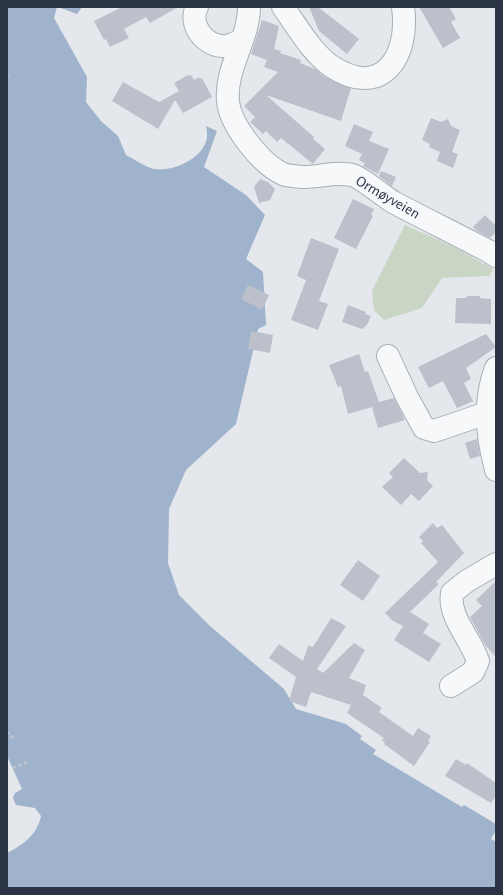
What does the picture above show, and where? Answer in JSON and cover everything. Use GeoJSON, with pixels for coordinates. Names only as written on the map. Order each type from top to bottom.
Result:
{"type":"FeatureCollection","features":[{"type":"Feature","properties":{"kind":"street"},"geometry":{"type":"LineString","coordinates":[[197,7],[194,14],[195,21],[200,33],[205,39],[211,43],[224,46],[240,41]]}},
{"type":"Feature","properties":{"kind":"street","name":"Ormøyveien"},"geometry":{"type":"LineString","coordinates":[[249,7],[245,32],[240,41],[228,86],[228,102],[231,115],[243,136],[267,162],[284,174],[303,177],[353,175],[395,203],[494,252]]}},
{"type":"Feature","properties":{"kind":"street"},"geometry":{"type":"LineString","coordinates":[[283,7],[314,48],[329,64],[341,72],[355,78],[362,78],[376,75],[389,68],[399,55],[403,40],[403,7]]}},
{"type":"Feature","properties":{"kind":"street"},"geometry":{"type":"LineString","coordinates":[[388,356],[406,397],[424,428],[434,431],[487,413]]}},
{"type":"Feature","properties":{"kind":"street"},"geometry":{"type":"LineString","coordinates":[[496,368],[490,387],[487,413],[490,441],[496,470]]}},
{"type":"Feature","properties":{"kind":"street"},"geometry":{"type":"LineString","coordinates":[[451,686],[473,672],[478,661],[458,622],[452,600],[452,593],[467,581],[496,564]]}},
{"type":"Feature","properties":{"kind":"path"},"geometry":{"type":"LineString","coordinates":[[7,734],[9,733],[15,740]]}},
{"type":"Feature","properties":{"kind":"path"},"geometry":{"type":"LineString","coordinates":[[12,768],[29,761]]}},
{"type":"Feature","properties":{"kind":"green space"},"geometry":{"type":"Polygon","coordinates":[[[405,225],[454,247],[493,269],[489,276],[442,278],[422,308],[384,320],[374,310],[372,291],[405,225]]]}},
{"type":"Feature","properties":{"kind":"water"},"geometry":{"type":"Polygon","coordinates":[[[7,7],[57,7],[54,18],[87,77],[86,102],[101,121],[118,136],[126,155],[143,165],[154,169],[178,166],[193,158],[200,152],[207,138],[206,126],[217,131],[204,167],[246,195],[265,215],[246,259],[263,272],[266,325],[258,329],[236,424],[186,470],[169,509],[168,563],[179,595],[210,626],[284,689],[296,709],[346,724],[362,736],[360,739],[376,750],[373,754],[462,807],[464,805],[496,824],[496,830],[491,839],[496,842],[496,888],[7,888],[7,853],[24,843],[33,834],[41,816],[35,808],[16,805],[13,798],[15,793],[22,789],[7,756],[7,7]]]}},
{"type":"Feature","properties":{"kind":"water"},"geometry":{"type":"Polygon","coordinates":[[[58,7],[82,7],[77,14],[58,7]]]}},
{"type":"Feature","properties":{"kind":"building"},"geometry":{"type":"Polygon","coordinates":[[[122,7],[178,7],[150,23],[146,17],[124,29],[129,38],[110,47],[106,39],[104,40],[94,21],[122,7]]]}},
{"type":"Feature","properties":{"kind":"building"},"geometry":{"type":"Polygon","coordinates":[[[309,7],[318,7],[359,39],[347,54],[319,31],[309,7]]]}},
{"type":"Feature","properties":{"kind":"building"},"geometry":{"type":"Polygon","coordinates":[[[419,7],[449,7],[456,19],[451,22],[460,38],[443,48],[419,7]]]}},
{"type":"Feature","properties":{"kind":"building"},"geometry":{"type":"Polygon","coordinates":[[[262,20],[279,26],[274,49],[281,51],[280,53],[301,60],[300,63],[315,69],[325,77],[351,88],[341,121],[266,95],[314,137],[313,139],[325,149],[313,164],[281,138],[277,142],[266,131],[263,134],[250,122],[255,117],[244,106],[278,72],[264,67],[267,60],[251,54],[262,20]]]}},
{"type":"Feature","properties":{"kind":"building"},"geometry":{"type":"Polygon","coordinates":[[[188,75],[191,75],[194,80],[199,77],[200,79],[202,78],[212,97],[183,113],[175,100],[158,129],[112,101],[123,82],[159,102],[179,91],[174,83],[188,75]]]}},
{"type":"Feature","properties":{"kind":"building"},"geometry":{"type":"Polygon","coordinates":[[[431,118],[441,122],[448,119],[451,126],[460,130],[452,152],[458,154],[453,168],[437,161],[440,152],[429,147],[430,144],[422,140],[431,118]]]}},
{"type":"Feature","properties":{"kind":"building"},"geometry":{"type":"Polygon","coordinates":[[[354,124],[373,132],[369,141],[389,149],[378,174],[363,166],[365,163],[359,160],[362,154],[345,146],[354,124]]]}},
{"type":"Feature","properties":{"kind":"building"},"geometry":{"type":"Polygon","coordinates":[[[381,171],[396,177],[392,186],[379,176],[381,171]]]}},
{"type":"Feature","properties":{"kind":"building"},"geometry":{"type":"Polygon","coordinates":[[[260,179],[268,182],[275,189],[270,200],[259,203],[254,187],[260,179]]]}},
{"type":"Feature","properties":{"kind":"building"},"geometry":{"type":"Polygon","coordinates":[[[353,199],[374,209],[371,215],[373,216],[356,249],[334,238],[353,199]]]}},
{"type":"Feature","properties":{"kind":"building"},"geometry":{"type":"Polygon","coordinates":[[[485,215],[496,226],[496,232],[490,238],[473,227],[485,215]]]}},
{"type":"Feature","properties":{"kind":"building"},"geometry":{"type":"Polygon","coordinates":[[[311,238],[339,249],[319,301],[328,304],[318,330],[291,320],[306,280],[297,276],[311,238]]]}},
{"type":"Feature","properties":{"kind":"building"},"geometry":{"type":"Polygon","coordinates":[[[248,285],[269,295],[262,310],[241,299],[248,285]]]}},
{"type":"Feature","properties":{"kind":"building"},"geometry":{"type":"Polygon","coordinates":[[[467,296],[480,296],[480,298],[491,299],[491,324],[455,323],[456,298],[466,298],[467,296]]]}},
{"type":"Feature","properties":{"kind":"building"},"geometry":{"type":"Polygon","coordinates":[[[348,305],[366,312],[365,314],[371,316],[367,325],[362,329],[342,322],[348,305]]]}},
{"type":"Feature","properties":{"kind":"building"},"geometry":{"type":"Polygon","coordinates":[[[251,331],[273,335],[270,353],[248,349],[251,331]]]}},
{"type":"Feature","properties":{"kind":"building"},"geometry":{"type":"Polygon","coordinates":[[[486,334],[496,347],[466,368],[471,379],[464,383],[473,401],[457,408],[443,381],[429,388],[418,367],[486,334]]]}},
{"type":"Feature","properties":{"kind":"building"},"geometry":{"type":"Polygon","coordinates":[[[359,354],[365,372],[368,371],[379,402],[394,398],[405,420],[378,428],[372,407],[348,414],[341,386],[338,387],[329,365],[359,354]]]}},
{"type":"Feature","properties":{"kind":"building"},"geometry":{"type":"Polygon","coordinates":[[[477,439],[480,456],[470,459],[465,443],[477,439]]]}},
{"type":"Feature","properties":{"kind":"building"},"geometry":{"type":"Polygon","coordinates":[[[404,458],[420,473],[428,472],[427,480],[433,486],[419,501],[411,494],[401,505],[382,487],[393,477],[389,473],[404,458]]]}},
{"type":"Feature","properties":{"kind":"building"},"geometry":{"type":"Polygon","coordinates":[[[433,523],[437,528],[442,525],[464,553],[436,582],[439,584],[410,612],[429,624],[423,633],[441,644],[429,662],[394,640],[403,626],[393,621],[385,613],[438,562],[421,543],[423,541],[419,537],[433,523]]]}},
{"type":"Feature","properties":{"kind":"building"},"geometry":{"type":"Polygon","coordinates":[[[358,560],[380,576],[363,601],[340,585],[358,560]]]}},
{"type":"Feature","properties":{"kind":"building"},"geometry":{"type":"Polygon","coordinates":[[[496,581],[496,657],[485,645],[470,617],[482,606],[476,600],[496,581]]]}},
{"type":"Feature","properties":{"kind":"building"},"geometry":{"type":"Polygon","coordinates":[[[331,618],[346,626],[317,669],[323,673],[354,643],[365,650],[349,678],[366,685],[363,695],[382,708],[379,712],[413,736],[418,728],[431,736],[428,741],[430,742],[414,766],[384,744],[385,743],[382,740],[384,738],[347,713],[351,705],[311,692],[306,707],[289,701],[296,677],[269,658],[279,644],[303,661],[308,646],[313,647],[331,618]]]}},
{"type":"Feature","properties":{"kind":"building"},"geometry":{"type":"Polygon","coordinates":[[[456,759],[466,765],[467,763],[496,783],[496,796],[491,803],[445,776],[456,759]]]}}]}
